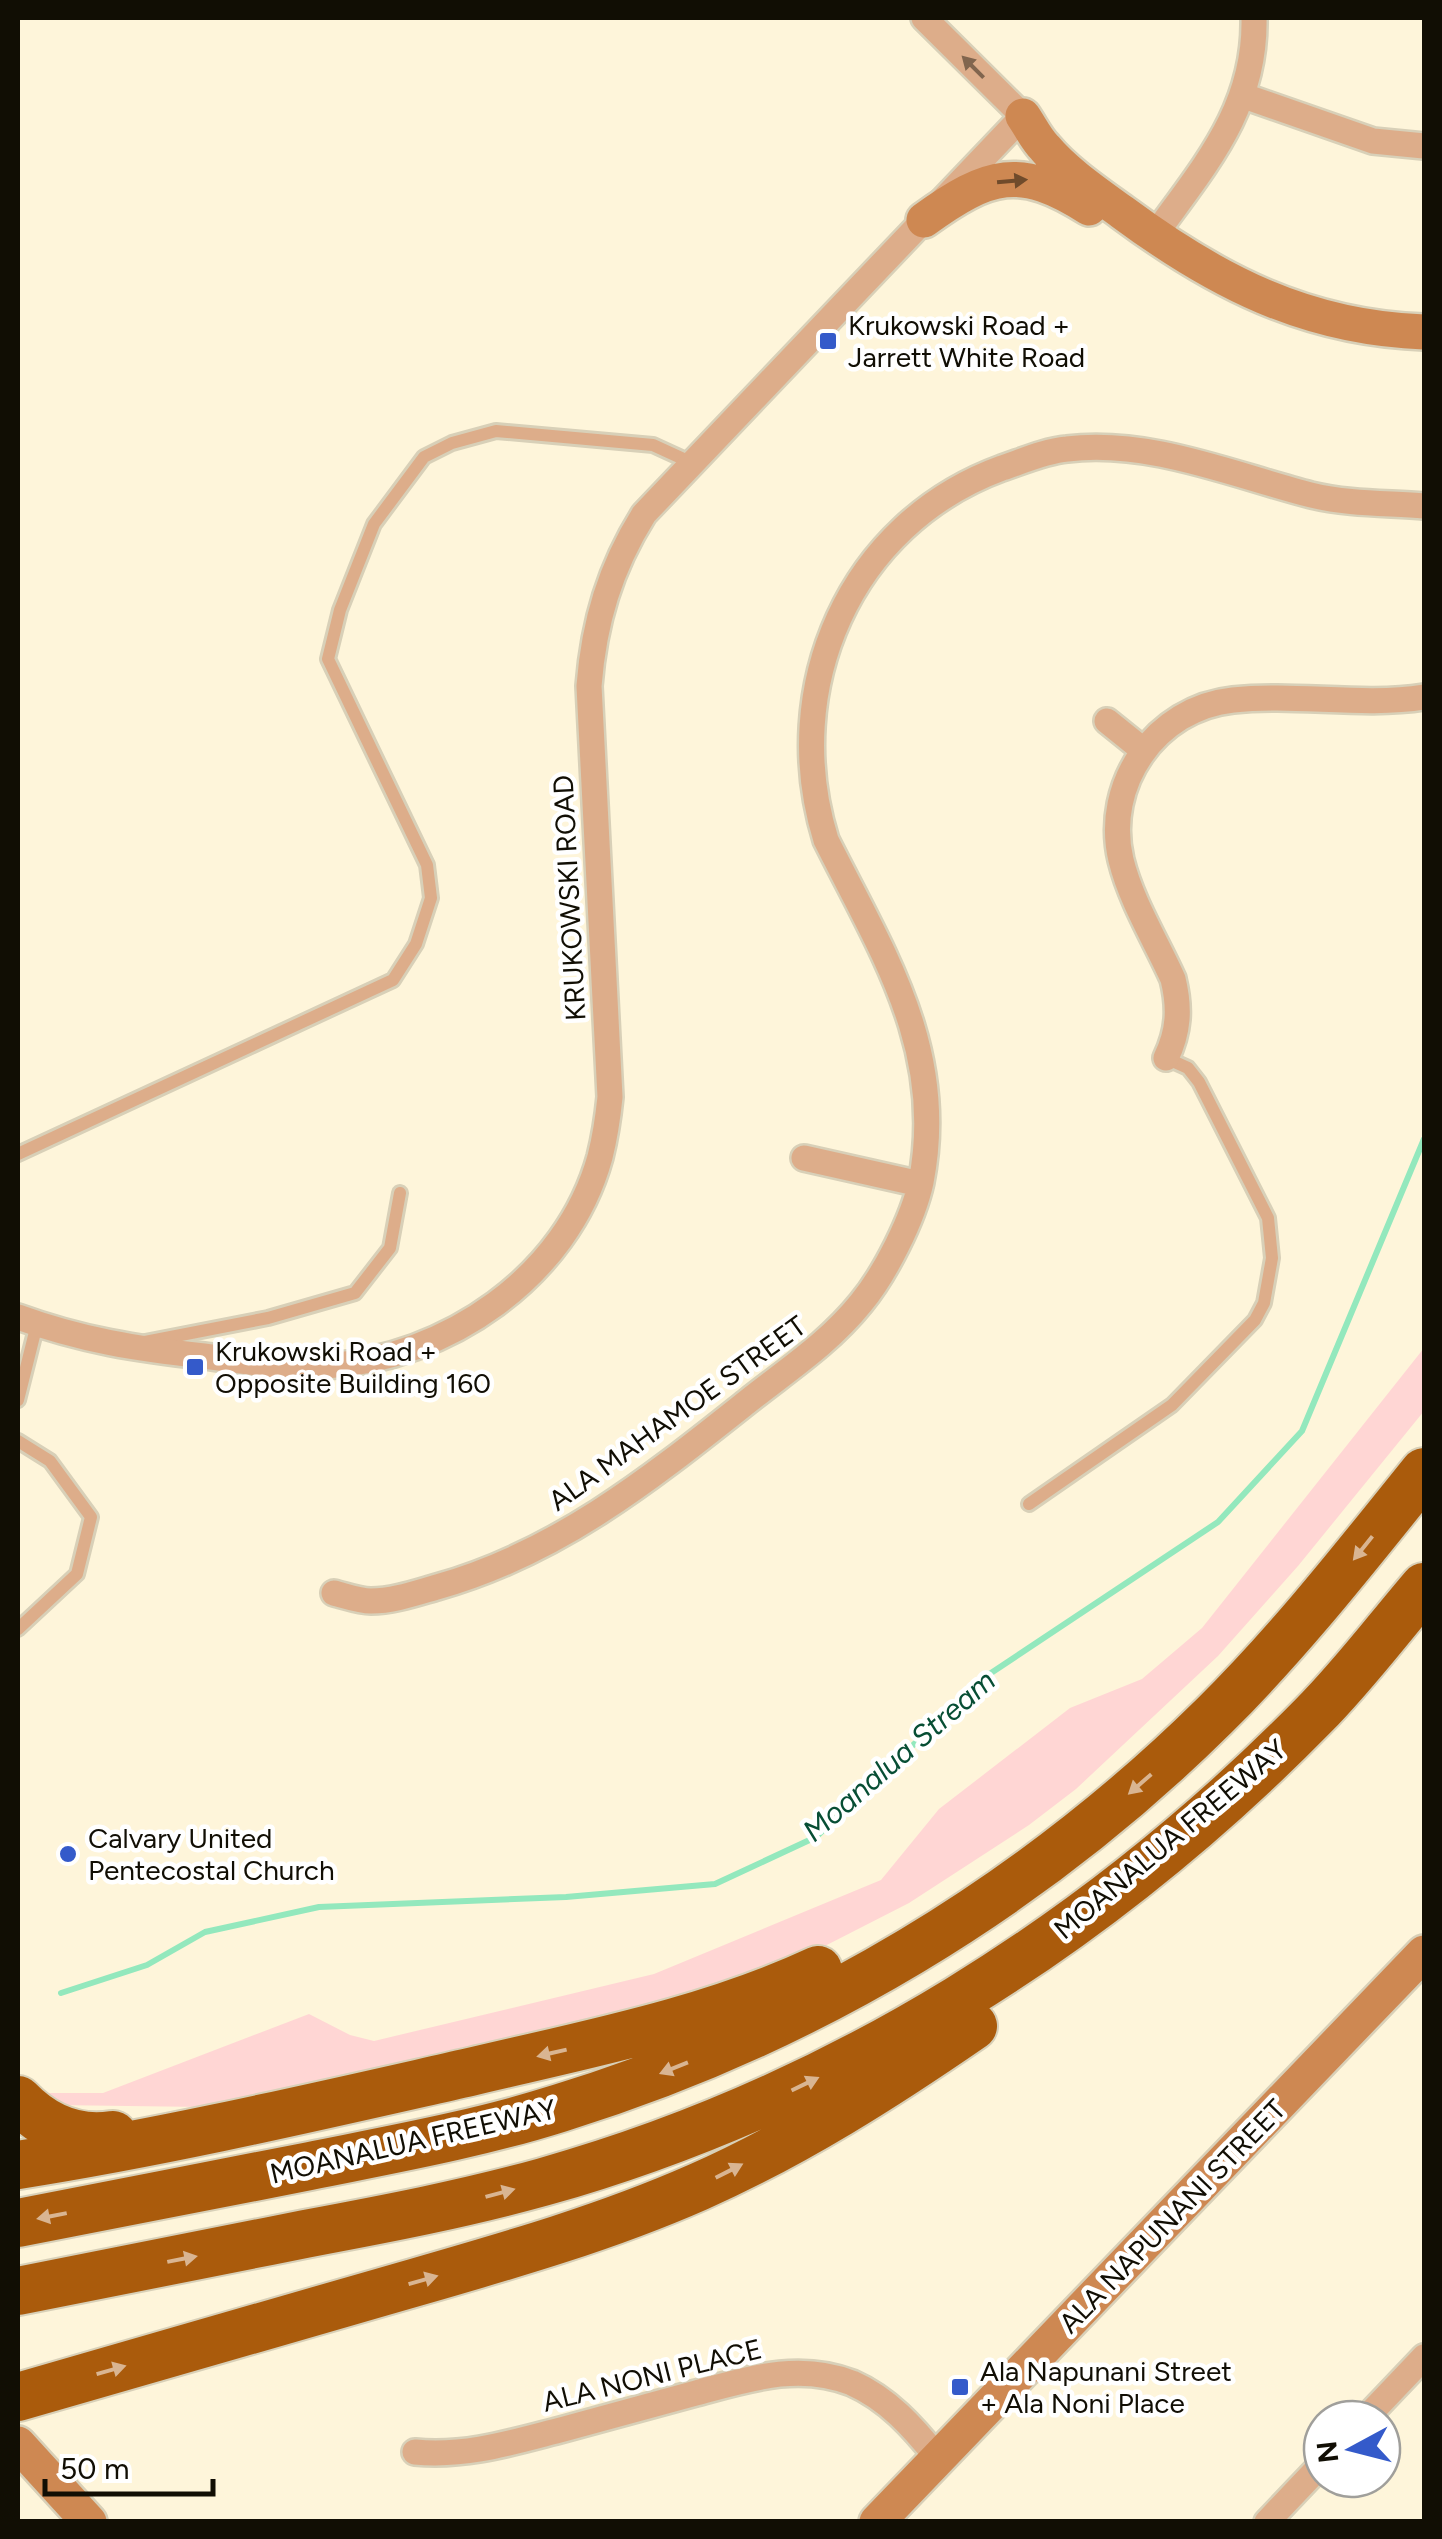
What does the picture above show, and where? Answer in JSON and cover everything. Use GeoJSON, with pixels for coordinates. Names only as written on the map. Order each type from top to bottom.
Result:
{"type":"FeatureCollection","features":[{"type":"Feature","properties":{"kind":"highway","name":"MOANALUA FREEWAY"},"geometry":{"type":"LineString","coordinates":[[18,2223],[445,2140],[561,2108],[640,2082],[751,2036],[848,1988],[964,1920],[1096,1822],[1212,1718],[1302,1622],[1424,1472]]}},
{"type":"Feature","properties":{"kind":"highway","name":"MOANALUA FREEWAY"},"geometry":{"type":"LineString","coordinates":[[18,2291],[464,2202],[622,2158],[772,2100],[917,2026],[1018,1964],[1150,1864],[1314,1714],[1424,1586]]}},
{"type":"Feature","properties":{"kind":"highway"},"geometry":{"type":"LineString","coordinates":[[18,2397],[612,2222],[701,2186],[775,2148],[937,2051],[1131,1912],[1314,1714]]}},
{"type":"Feature","properties":{"kind":"highway"},"geometry":{"type":"LineString","coordinates":[[18,2166],[198,2134],[595,2042],[713,2010],[777,1989],[1035,1870]]}},
{"type":"Feature","properties":{"kind":"highway"},"geometry":{"type":"LineString","coordinates":[[18,2100],[47,2124],[70,2134],[99,2138],[295,2112]]}},
{"type":"Feature","properties":{"kind":"street"},"geometry":{"type":"LineString","coordinates":[[924,18],[1023,116],[1059,133],[1116,189],[1150,233]]}},
{"type":"Feature","properties":{"kind":"street"},"geometry":{"type":"LineString","coordinates":[[1150,233],[1216,150],[1244,96],[1254,18]]}},
{"type":"Feature","properties":{"kind":"street"},"geometry":{"type":"LineString","coordinates":[[1244,96],[1373,141],[1424,146]]}},
{"type":"Feature","properties":{"kind":"street","name":"KRUKOWSKI ROAD"},"geometry":{"type":"LineString","coordinates":[[27,1321],[118,1347],[261,1365],[325,1366],[377,1359],[430,1342],[478,1315],[524,1280],[566,1230],[599,1160],[610,1097],[590,730],[592,644],[611,577],[644,514],[690,462],[1023,116]]}},
{"type":"Feature","properties":{"kind":"street"},"geometry":{"type":"LineString","coordinates":[[924,220],[970,192],[1015,178],[1040,181],[1096,212],[1150,233],[1205,269],[1272,302],[1342,321],[1424,332]]}},
{"type":"Feature","properties":{"kind":"street","name":"ALA MAHAMOE STREET"},"geometry":{"type":"LineString","coordinates":[[334,1594],[369,1601],[406,1596],[462,1580],[531,1553],[601,1513],[829,1339],[879,1278],[920,1184],[926,1096],[916,1038],[896,978],[826,840],[817,811],[811,723],[830,634],[857,584],[915,517],[962,486],[1013,464],[1066,448],[1179,458],[1316,496],[1424,506]]}},
{"type":"Feature","properties":{"kind":"street"},"geometry":{"type":"LineString","coordinates":[[1166,1058],[1177,1028],[1174,979],[1128,881],[1118,843],[1119,804],[1132,767],[1143,750],[1169,724],[1220,702],[1424,697]]}},
{"type":"Feature","properties":{"kind":"street"},"geometry":{"type":"LineString","coordinates":[[1107,721],[1143,750]]}},
{"type":"Feature","properties":{"kind":"street"},"geometry":{"type":"LineString","coordinates":[[804,1158],[920,1184]]}},
{"type":"Feature","properties":{"kind":"street","name":"ALA NAPUNANI STREET"},"geometry":{"type":"LineString","coordinates":[[877,2522],[1424,1953]]}},
{"type":"Feature","properties":{"kind":"street"},"geometry":{"type":"LineString","coordinates":[[1384,2399],[1424,2356]]}},
{"type":"Feature","properties":{"kind":"street","name":"ALA NONI PLACE"},"geometry":{"type":"LineString","coordinates":[[415,2452],[466,2453],[745,2380],[802,2372],[832,2377],[885,2402],[913,2427],[937,2457]]}},
{"type":"Feature","properties":{"kind":"street"},"geometry":{"type":"LineString","coordinates":[[18,2444],[89,2522]]}},
{"type":"Feature","properties":{"kind":"street"},"geometry":{"type":"LineString","coordinates":[[1267,2522],[1302,2485]]}},
{"type":"Feature","properties":{"kind":"lane"},"geometry":{"type":"LineString","coordinates":[[18,1154],[393,980],[416,944],[431,898],[427,865],[328,659],[340,610],[374,524],[424,457],[452,443],[496,430],[654,445],[690,462]]}},
{"type":"Feature","properties":{"kind":"lane"},"geometry":{"type":"LineString","coordinates":[[1029,1504],[1172,1405],[1255,1320],[1264,1303],[1272,1245],[1263,1203],[1200,1082],[1188,1068],[1166,1058]]}},
{"type":"Feature","properties":{"kind":"lane"},"geometry":{"type":"LineString","coordinates":[[118,1347],[268,1318],[355,1293],[390,1248],[400,1193]]}},
{"type":"Feature","properties":{"kind":"lane"},"geometry":{"type":"LineString","coordinates":[[18,1400],[27,1321]]}},
{"type":"Feature","properties":{"kind":"lane"},"geometry":{"type":"LineString","coordinates":[[18,1441],[50,1461],[91,1517],[77,1574],[18,1629]]}},
{"type":"Feature","properties":{"kind":"shaded area"},"geometry":{"type":"Polygon","coordinates":[[[1424,1348],[1424,1411],[1298,1566],[1218,1656],[1076,1789],[1029,1825],[909,1903],[817,1950],[614,2021],[203,2107],[53,2105],[41,2093],[103,2093],[309,2014],[350,2035],[374,2041],[654,1974],[881,1880],[939,1809],[1070,1708],[1142,1679],[1202,1628],[1424,1348]]]}},
{"type":"Feature","properties":{"kind":"waterway","name":"Moanalua Stream"},"geometry":{"type":"LineString","coordinates":[[61,1993],[147,1965],[205,1932],[319,1907],[566,1897],[715,1884],[816,1837],[985,1677],[1218,1522],[1302,1431],[1424,1139]]}},
{"type":"Feature","properties":{"kind":"place","name":"Krukowski Road + Jarrett White Road"},"geometry":{"type":"Point","coordinates":[828,341]}},
{"type":"Feature","properties":{"kind":"place","name":"Krukowski Road + Opposite Building 160"},"geometry":{"type":"Point","coordinates":[195,1367]}},
{"type":"Feature","properties":{"kind":"place","name":"Calvary United Pentecostal Church"},"geometry":{"type":"Point","coordinates":[68,1854]}},
{"type":"Feature","properties":{"kind":"place","name":"Ala Napunani Street + Ala Noni Place"},"geometry":{"type":"Point","coordinates":[960,2387]}}]}
